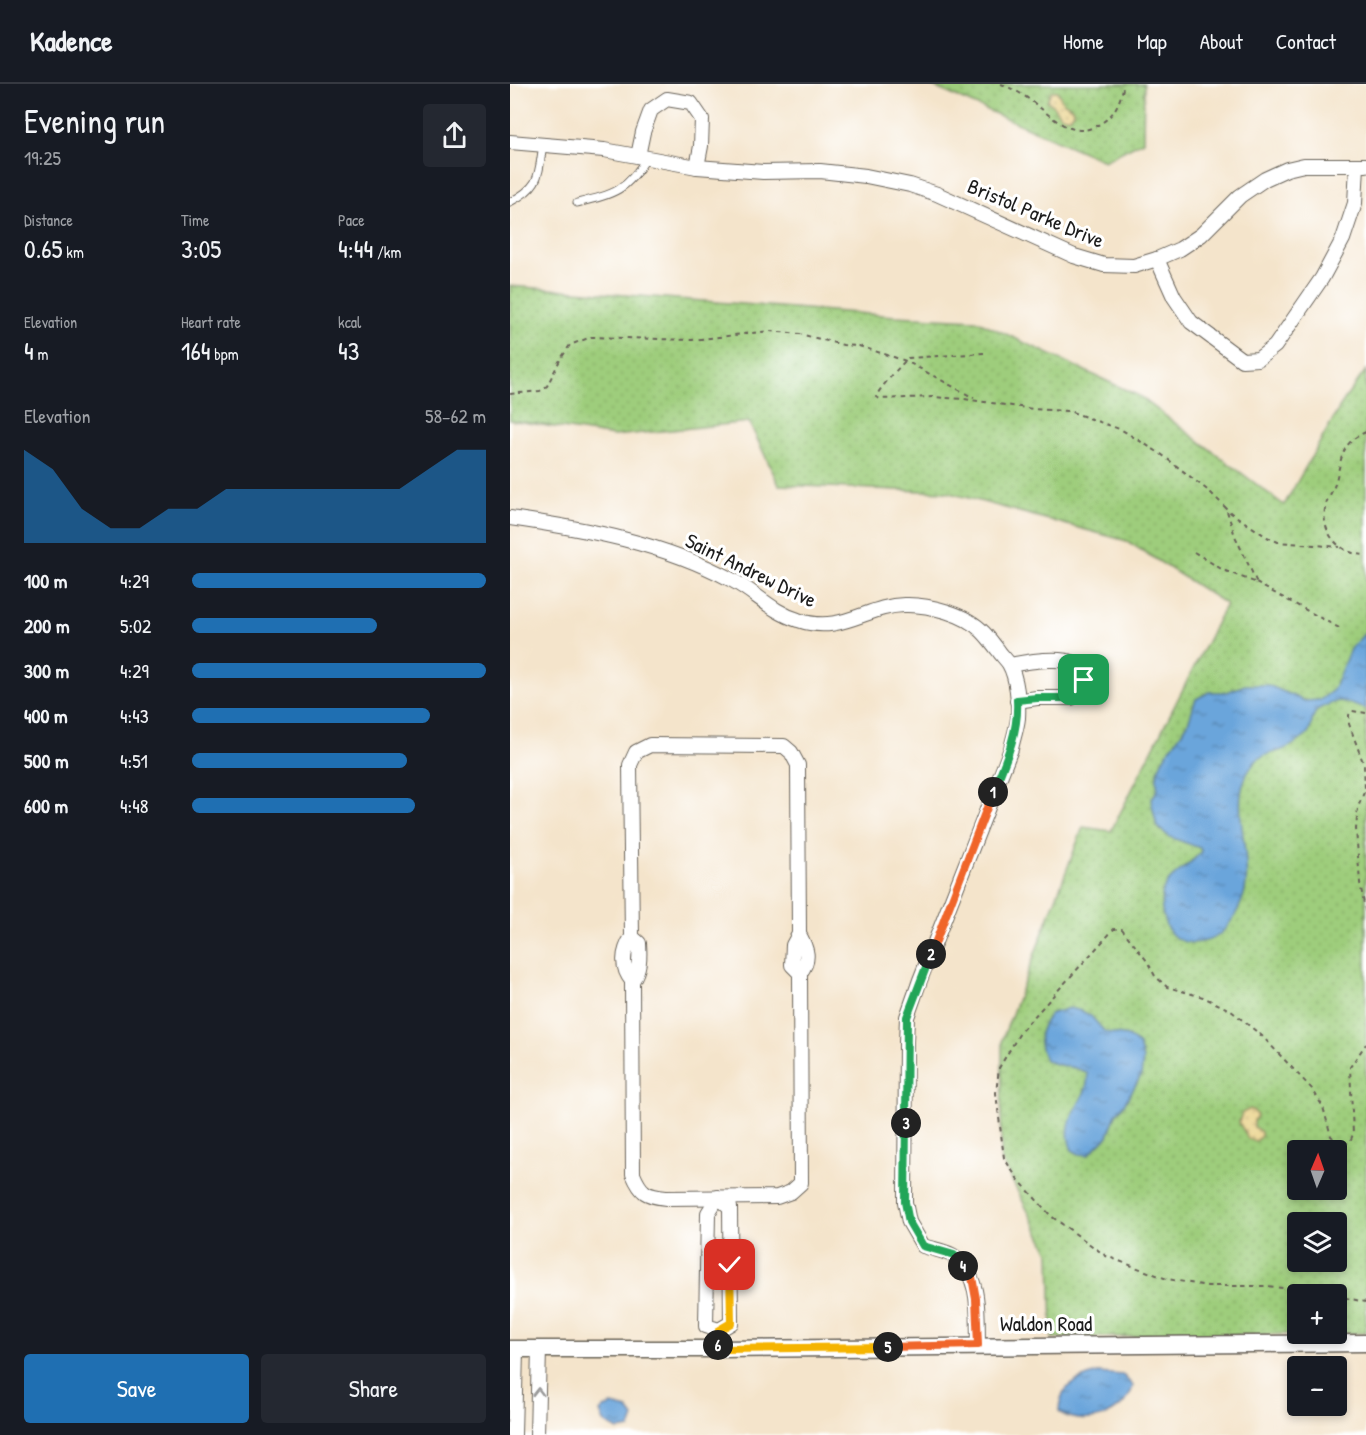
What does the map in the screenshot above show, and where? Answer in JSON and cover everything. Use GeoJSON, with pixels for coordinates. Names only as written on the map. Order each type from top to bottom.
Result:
{"type":"FeatureCollection","features":[{"type":"Feature","properties":{"kind":"street"},"geometry":{"type":"LineString","coordinates":[[643,157],[642,132],[651,110],[667,99],[691,103],[702,119],[701,146],[697,167]]}},
{"type":"Feature","properties":{"kind":"street","name":"Bristol Parke Drive"},"geometry":{"type":"LineString","coordinates":[[510,142],[604,150],[697,167],[763,172],[820,171],[866,176],[910,185],[938,194],[1074,256],[1104,265],[1134,266],[1180,249],[1201,235],[1240,196],[1264,179],[1287,169],[1304,165],[1362,165]]}},
{"type":"Feature","properties":{"kind":"street"},"geometry":{"type":"LineString","coordinates":[[1158,259],[1174,297],[1191,322],[1242,360],[1258,359],[1275,346],[1322,278],[1343,239],[1355,203],[1362,165]]}},
{"type":"Feature","properties":{"kind":"street","name":"Saint Andrew Drive"},"geometry":{"type":"LineString","coordinates":[[510,518],[589,530],[624,538],[684,559],[734,580],[771,608],[806,622],[835,624],[901,605],[928,606],[953,614],[982,631],[1010,665],[1018,719],[1011,748],[907,1017],[905,1202],[909,1222],[923,1246],[954,1255],[972,1277],[976,1299],[978,1345]]}},
{"type":"Feature","properties":{"kind":"street"},"geometry":{"type":"LineString","coordinates":[[1010,665],[1066,660],[1078,664],[1083,671],[1084,680],[1080,693],[1071,698],[1017,700]]}},
{"type":"Feature","properties":{"kind":"street"},"geometry":{"type":"LineString","coordinates":[[718,1197],[708,1213],[706,1326],[719,1330],[731,1323],[730,1208],[718,1197],[650,1196],[639,1187],[633,1174],[632,981],[625,972],[627,945],[632,937],[630,765],[636,752],[650,745],[784,746],[798,765],[799,934],[807,948],[806,965],[800,973],[801,1183],[791,1192],[777,1197],[718,1197]]}},
{"type":"Feature","properties":{"kind":"street"},"geometry":{"type":"LineString","coordinates":[[718,1349],[719,1330]]}},
{"type":"Feature","properties":{"kind":"street","name":"Waldon Road"},"geometry":{"type":"LineString","coordinates":[[513,1348],[718,1349],[1366,1343]]}},
{"type":"Feature","properties":{"kind":"street"},"geometry":{"type":"LineString","coordinates":[[513,1348],[514,1435]]}},
{"type":"Feature","properties":{"kind":"street"},"geometry":{"type":"LineString","coordinates":[[537,1435],[539,1348]]}},
{"type":"Feature","properties":{"kind":"lane"},"geometry":{"type":"LineString","coordinates":[[510,202],[535,185],[543,144]]}},
{"type":"Feature","properties":{"kind":"lane"},"geometry":{"type":"LineString","coordinates":[[577,203],[607,196],[626,186],[637,175],[643,157]]}},
{"type":"Feature","properties":{"kind":"path"},"geometry":{"type":"LineString","coordinates":[[1001,84],[1029,99],[1054,120],[1069,128],[1081,130],[1094,128],[1108,120],[1117,108],[1124,84]]}},
{"type":"Feature","properties":{"kind":"path"},"geometry":{"type":"LineString","coordinates":[[510,394],[540,391],[547,386],[565,350],[570,345],[591,337],[692,340],[787,331],[859,346],[906,361],[977,400]]}},
{"type":"Feature","properties":{"kind":"path"},"geometry":{"type":"LineString","coordinates":[[984,353],[908,358],[878,391],[876,397],[880,399],[932,397],[977,400],[1033,409],[1070,411],[1122,430],[1176,465],[1231,513],[1278,542],[1340,548],[1356,555],[1366,555]]}},
{"type":"Feature","properties":{"kind":"path"},"geometry":{"type":"LineString","coordinates":[[1340,548],[1330,537],[1326,527],[1327,502],[1344,450],[1348,444],[1366,432]]}},
{"type":"Feature","properties":{"kind":"path"},"geometry":{"type":"LineString","coordinates":[[1225,506],[1235,536],[1256,583]]}},
{"type":"Feature","properties":{"kind":"path"},"geometry":{"type":"LineString","coordinates":[[1194,552],[1223,570],[1256,583],[1341,629]]}},
{"type":"Feature","properties":{"kind":"path"},"geometry":{"type":"LineString","coordinates":[[1366,713],[1352,711],[1348,715],[1364,765],[1365,790],[1358,807],[1356,829],[1359,874],[1366,914]]}},
{"type":"Feature","properties":{"kind":"path"},"geometry":{"type":"LineString","coordinates":[[1287,1289],[1267,1286],[1208,1286],[1167,1279],[1106,1256],[1051,1216],[1017,1179],[1004,1158],[996,1093],[999,1068],[1022,1031],[1114,929],[1122,929],[1147,961],[1155,976],[1167,987],[1203,998],[1230,1010],[1262,1036],[1313,1090],[1323,1107],[1330,1136],[1340,1145],[1350,1142],[1353,1134],[1350,1067],[1366,1044]]}},
{"type":"Feature","properties":{"kind":"path"},"geometry":{"type":"LineString","coordinates":[[1347,1298],[1366,1302]]}},
{"type":"Feature","properties":{"kind":"green space"},"geometry":{"type":"Polygon","coordinates":[[[927,84],[1144,84],[1143,141],[1104,161],[927,84]]]}},
{"type":"Feature","properties":{"kind":"green space"},"geometry":{"type":"Polygon","coordinates":[[[510,286],[895,316],[976,320],[1139,396],[1284,505],[1344,400],[1366,370],[1366,1333],[1347,1333],[1347,1284],[1287,1284],[1287,1334],[1052,1338],[1050,1254],[1001,1159],[1002,1040],[1083,827],[1111,831],[1226,604],[1127,541],[946,492],[779,485],[749,422],[614,436],[510,420],[510,286]]]}},
{"type":"Feature","properties":{"kind":"sand"},"geometry":{"type":"Polygon","coordinates":[[[1051,91],[1057,91],[1063,102],[1073,108],[1074,112],[1070,117],[1059,114],[1047,101],[1051,91]]]}},
{"type":"Feature","properties":{"kind":"sand"},"geometry":{"type":"Polygon","coordinates":[[[1250,1109],[1257,1116],[1254,1120],[1254,1127],[1261,1132],[1261,1136],[1256,1141],[1248,1139],[1239,1122],[1242,1113],[1250,1109]]]}},
{"type":"Feature","properties":{"kind":"water"},"geometry":{"type":"Polygon","coordinates":[[[1366,632],[1366,709],[1340,701],[1320,708],[1313,716],[1310,730],[1302,739],[1285,749],[1257,760],[1247,773],[1240,804],[1247,869],[1245,890],[1239,908],[1225,929],[1215,937],[1195,943],[1175,937],[1164,921],[1163,892],[1168,882],[1201,851],[1200,848],[1170,837],[1157,827],[1151,800],[1158,789],[1157,780],[1161,764],[1188,723],[1196,699],[1209,692],[1227,692],[1245,685],[1268,685],[1305,701],[1320,700],[1333,690],[1350,649],[1366,632]]]}},
{"type":"Feature","properties":{"kind":"water"},"geometry":{"type":"Polygon","coordinates":[[[1069,1008],[1091,1016],[1105,1032],[1128,1036],[1139,1045],[1143,1059],[1141,1076],[1116,1114],[1108,1136],[1088,1155],[1072,1150],[1069,1138],[1071,1118],[1085,1091],[1087,1073],[1045,1060],[1040,1041],[1041,1031],[1050,1014],[1069,1008]]]}},
{"type":"Feature","properties":{"kind":"water"},"geometry":{"type":"Polygon","coordinates":[[[1098,1373],[1123,1375],[1133,1386],[1122,1405],[1103,1417],[1092,1419],[1069,1417],[1059,1412],[1062,1396],[1070,1385],[1098,1373]]]}},
{"type":"Feature","properties":{"kind":"water"},"geometry":{"type":"Polygon","coordinates":[[[612,1405],[628,1409],[634,1417],[630,1428],[618,1430],[604,1422],[600,1412],[612,1405]]]}},
{"type":"Feature","properties":{"kind":"route"},"geometry":{"type":"LineString","coordinates":[[730,1265],[731,1323],[719,1330],[718,1349],[978,1345],[976,1299],[972,1277],[954,1255],[923,1246],[909,1222],[905,1202],[907,1017],[1011,748],[1018,719],[1017,700],[1071,698],[1080,693],[1084,680]]}}]}
